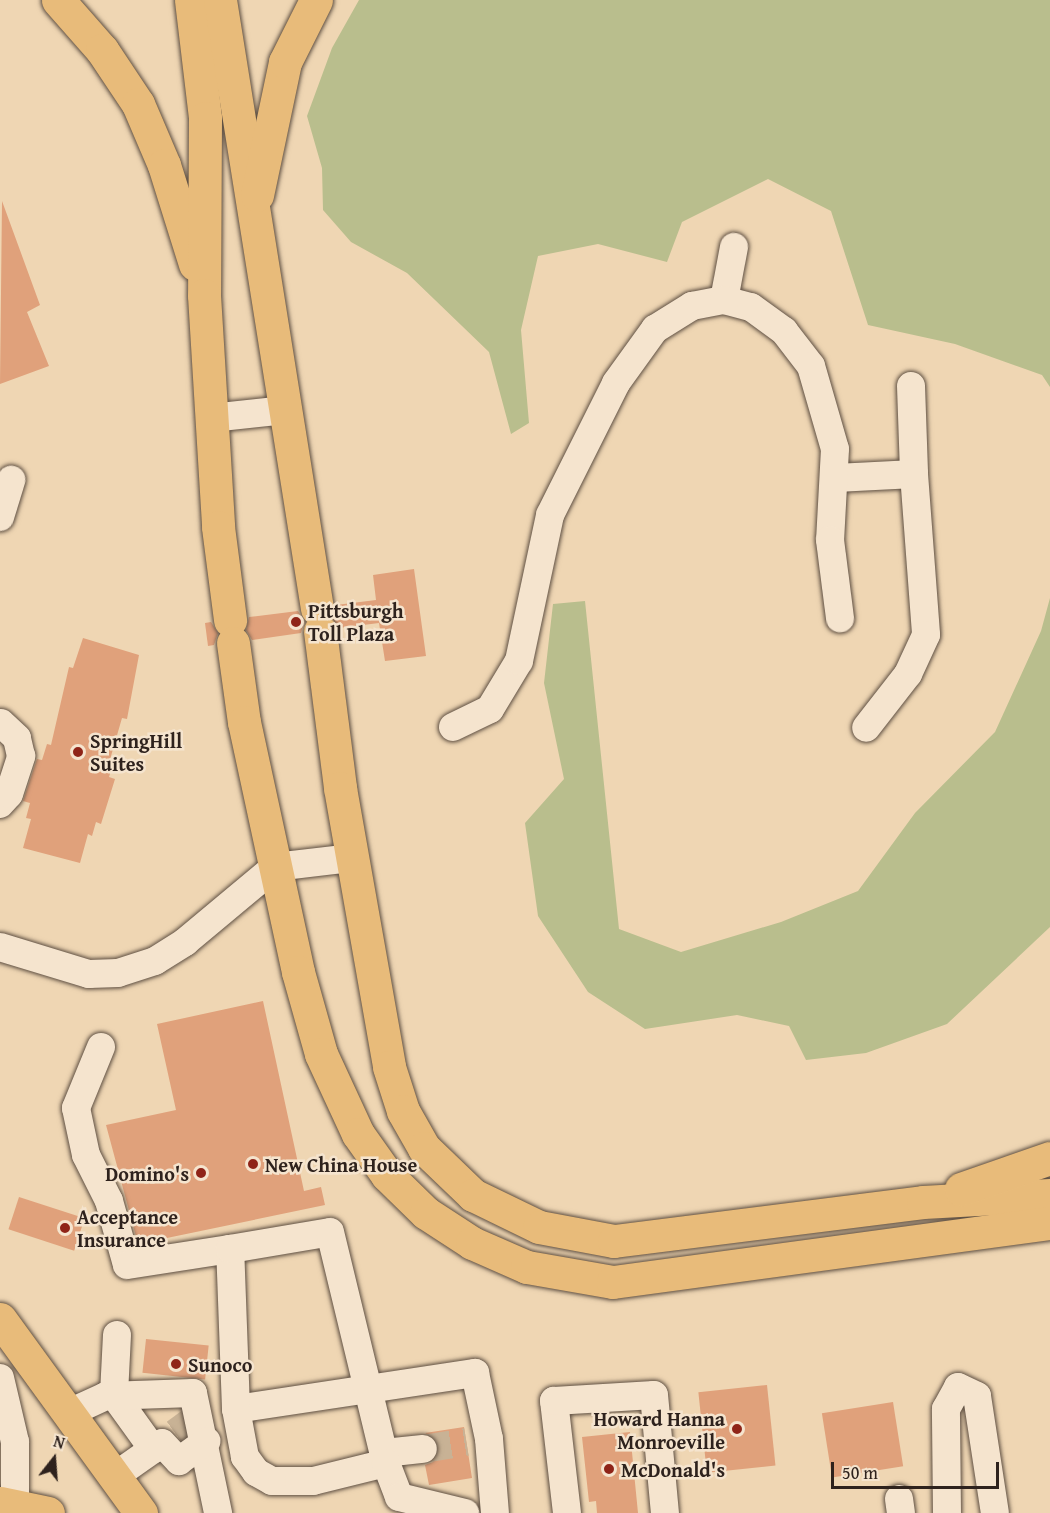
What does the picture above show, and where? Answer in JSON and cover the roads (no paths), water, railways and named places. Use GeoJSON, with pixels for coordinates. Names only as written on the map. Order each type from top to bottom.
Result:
{"type":"FeatureCollection","features":[{"type":"Feature","properties":{"kind":"main road"},"geometry":{"type":"LineString","coordinates":[[58,0],[102,50],[138,104],[164,165],[204,295]]}},
{"type":"Feature","properties":{"kind":"main road"},"geometry":{"type":"LineString","coordinates":[[191,0],[207,149],[204,295],[211,418],[232,631],[244,722],[309,1015],[344,1109],[387,1174],[426,1213],[472,1243],[537,1269],[614,1282],[932,1242],[1050,1223]]}},
{"type":"Feature","properties":{"kind":"main road"},"geometry":{"type":"LineString","coordinates":[[220,0],[253,220],[286,410],[352,858],[389,1067],[403,1111],[438,1165],[492,1207],[539,1227],[614,1240],[922,1202],[1050,1195]]}},
{"type":"Feature","properties":{"kind":"main road"},"geometry":{"type":"LineString","coordinates":[[253,220],[285,62],[316,0]]}},
{"type":"Feature","properties":{"kind":"main road"},"geometry":{"type":"LineString","coordinates":[[922,1202],[1050,1158]]}},
{"type":"Feature","properties":{"kind":"main road"},"geometry":{"type":"LineString","coordinates":[[932,1242],[1050,1245]]}},
{"type":"Feature","properties":{"kind":"main road"},"geometry":{"type":"LineString","coordinates":[[0,1319],[141,1513]]}},
{"type":"Feature","properties":{"kind":"main road"},"geometry":{"type":"LineString","coordinates":[[8,1505],[48,1513]]}},
{"type":"Feature","properties":{"kind":"street"},"geometry":{"type":"LineString","coordinates":[[724,300],[734,247]]}},
{"type":"Feature","properties":{"kind":"street"},"geometry":{"type":"LineString","coordinates":[[453,727],[490,710],[519,661],[550,515],[616,383],[655,329],[692,306],[724,300],[751,307],[768,318],[803,352],[830,420],[836,478],[830,540],[840,618]]}},
{"type":"Feature","properties":{"kind":"street"},"geometry":{"type":"LineString","coordinates":[[866,728],[908,675],[926,635],[914,474],[911,386]]}},
{"type":"Feature","properties":{"kind":"street"},"geometry":{"type":"LineString","coordinates":[[211,418],[286,410]]}},
{"type":"Feature","properties":{"kind":"street"},"geometry":{"type":"LineString","coordinates":[[836,478],[914,474]]}},
{"type":"Feature","properties":{"kind":"street"},"geometry":{"type":"LineString","coordinates":[[0,517],[11,480]]}},
{"type":"Feature","properties":{"kind":"street"},"geometry":{"type":"LineString","coordinates":[[0,804],[9,794],[21,756],[16,738],[1,723]]}},
{"type":"Feature","properties":{"kind":"street"},"geometry":{"type":"LineString","coordinates":[[0,947],[97,976],[138,967],[185,942],[275,867],[352,858]]}},
{"type":"Feature","properties":{"kind":"street"},"geometry":{"type":"LineString","coordinates":[[101,1047],[76,1108],[86,1155],[109,1201],[127,1264],[330,1232],[371,1389],[385,1458],[399,1497],[465,1513]]}},
{"type":"Feature","properties":{"kind":"street"},"geometry":{"type":"LineString","coordinates":[[230,1249],[236,1409],[245,1457],[256,1472],[272,1481],[313,1480],[423,1449]]}},
{"type":"Feature","properties":{"kind":"street"},"geometry":{"type":"LineString","coordinates":[[117,1335],[162,1422],[218,1513]]}},
{"type":"Feature","properties":{"kind":"street"},"geometry":{"type":"LineString","coordinates":[[236,1409],[475,1373],[477,1440],[495,1513]]}},
{"type":"Feature","properties":{"kind":"street"},"geometry":{"type":"LineString","coordinates":[[0,1378],[15,1442],[8,1505]]}},
{"type":"Feature","properties":{"kind":"street"},"geometry":{"type":"LineString","coordinates":[[947,1513],[946,1409],[958,1387],[977,1396],[995,1513]]}},
{"type":"Feature","properties":{"kind":"street"},"geometry":{"type":"LineString","coordinates":[[567,1513],[554,1401],[654,1395],[665,1513]]}},
{"type":"Feature","properties":{"kind":"street"},"geometry":{"type":"LineString","coordinates":[[69,1413],[162,1422]]}},
{"type":"Feature","properties":{"kind":"street"},"geometry":{"type":"LineString","coordinates":[[115,1476],[162,1422]]}},
{"type":"Feature","properties":{"kind":"tunnel"},"geometry":{"type":"LineString","coordinates":[[175,1433],[194,1419]]}},
{"type":"Feature","properties":{"kind":"tunnel"},"geometry":{"type":"LineString","coordinates":[[423,1449],[466,1442]]}},
{"type":"Feature","properties":{"kind":"place","name":"Pittsburgh Toll Plaza"},"geometry":{"type":"Point","coordinates":[296,622]}},
{"type":"Feature","properties":{"kind":"place","name":"SpringHill Suites"},"geometry":{"type":"Point","coordinates":[78,752]}},
{"type":"Feature","properties":{"kind":"place","name":"New China House"},"geometry":{"type":"Point","coordinates":[253,1164]}},
{"type":"Feature","properties":{"kind":"place","name":"Domino's"},"geometry":{"type":"Point","coordinates":[201,1173]}},
{"type":"Feature","properties":{"kind":"place","name":"Acceptance Insurance"},"geometry":{"type":"Point","coordinates":[65,1228]}},
{"type":"Feature","properties":{"kind":"place","name":"Sunoco"},"geometry":{"type":"Point","coordinates":[176,1364]}},
{"type":"Feature","properties":{"kind":"place","name":"Howard Hanna Monroeville"},"geometry":{"type":"Point","coordinates":[737,1429]}},
{"type":"Feature","properties":{"kind":"place","name":"McDonald's"},"geometry":{"type":"Point","coordinates":[609,1469]}}]}
